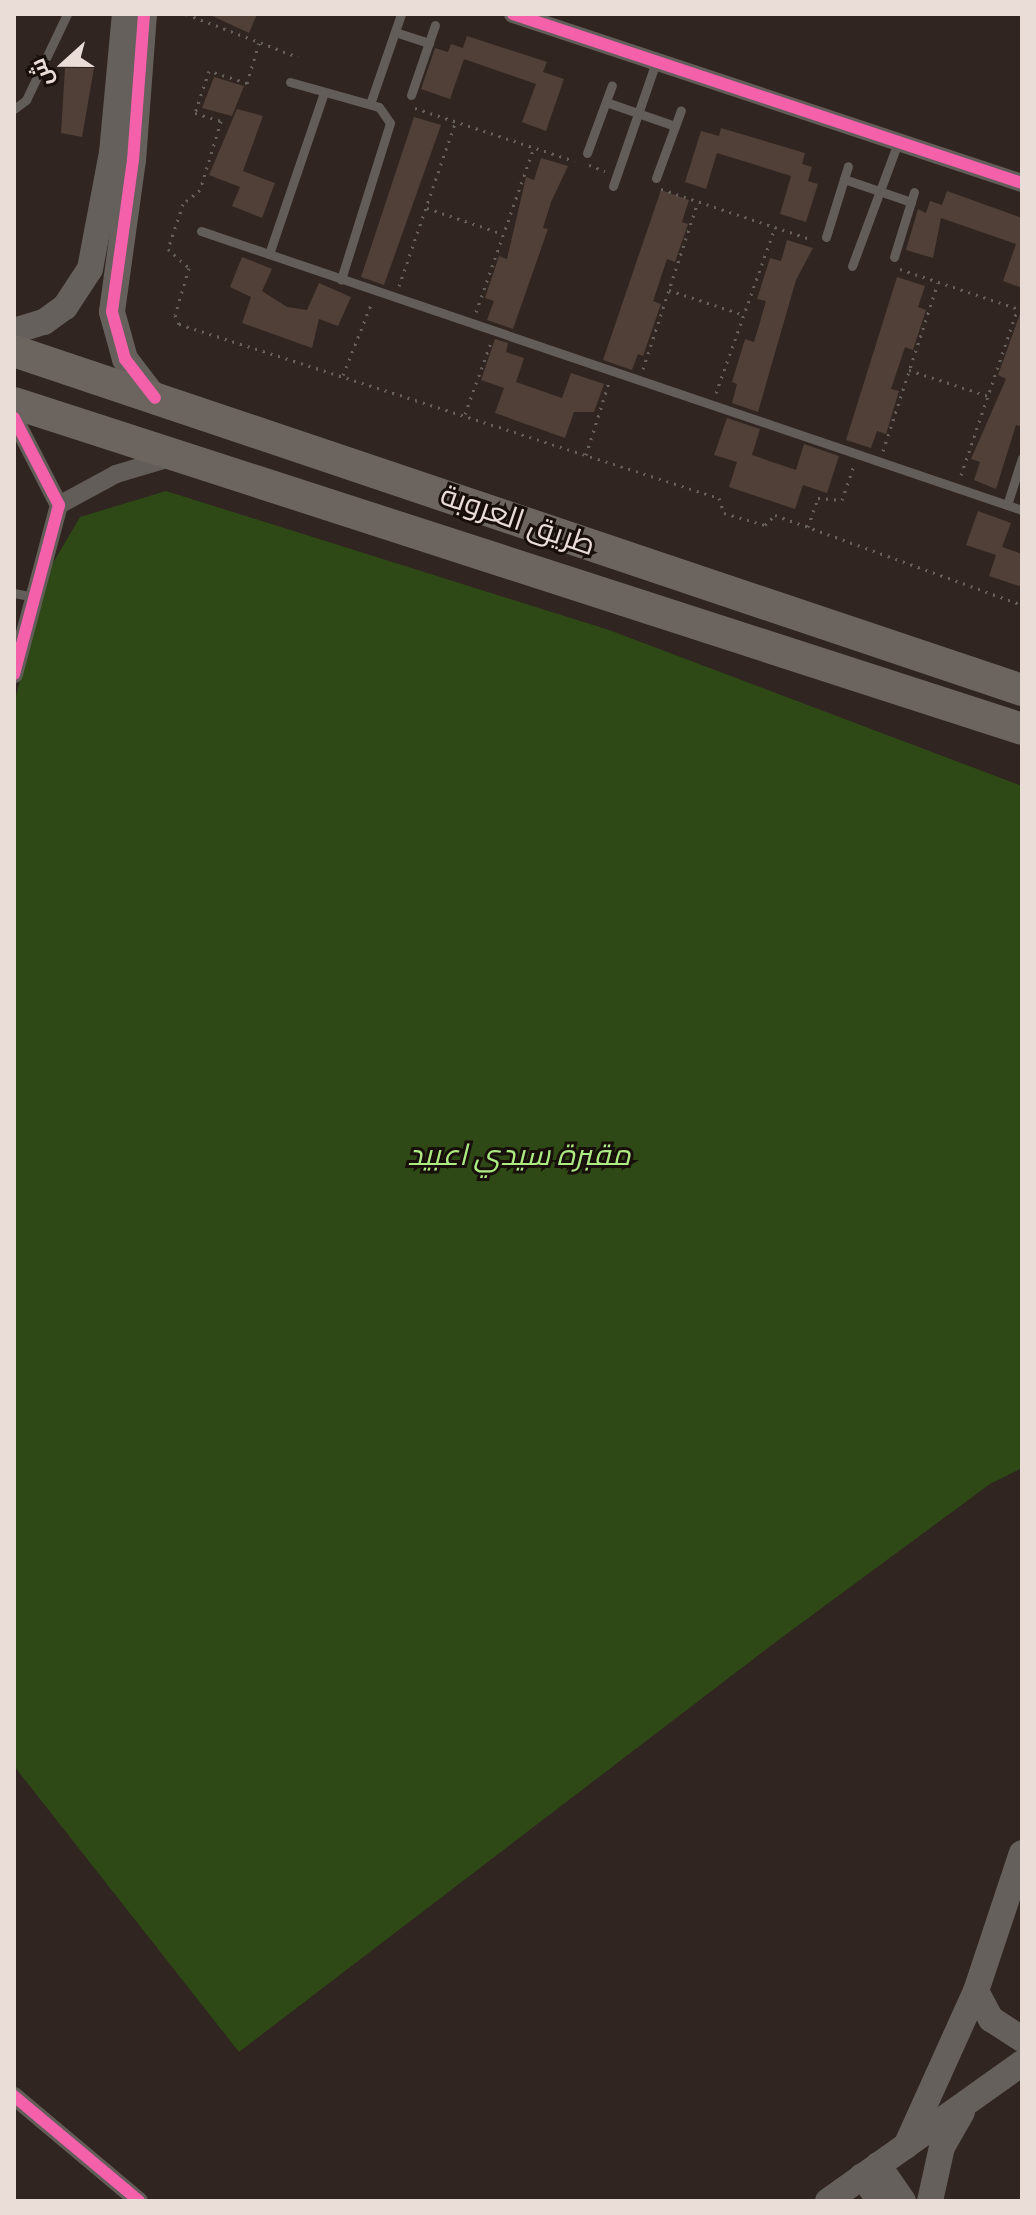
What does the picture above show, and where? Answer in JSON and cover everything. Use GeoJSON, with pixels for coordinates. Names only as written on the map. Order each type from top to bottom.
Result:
{"type":"FeatureCollection","features":[{"type":"Feature","properties":{"kind":"highway","name":"طريق العروبة"},"geometry":{"type":"LineString","coordinates":[[14,351],[1022,690]]}},
{"type":"Feature","properties":{"kind":"highway","name":"طريق العروبة"},"geometry":{"type":"LineString","coordinates":[[14,403],[1022,729]]}},
{"type":"Feature","properties":{"kind":"main road"},"geometry":{"type":"LineString","coordinates":[[14,331],[55,315],[81,287],[92,260],[112,153],[125,14]]}},
{"type":"Feature","properties":{"kind":"main road"},"geometry":{"type":"LineString","coordinates":[[144,14],[133,160],[112,295],[122,352],[155,398]]}},
{"type":"Feature","properties":{"kind":"main road"},"geometry":{"type":"LineString","coordinates":[[81,287],[112,295]]}},
{"type":"Feature","properties":{"kind":"main road"},"geometry":{"type":"LineString","coordinates":[[906,2146],[976,1991],[1022,1853]]}},
{"type":"Feature","properties":{"kind":"main road"},"geometry":{"type":"LineString","coordinates":[[976,1991],[991,2019],[1022,2039]]}},
{"type":"Feature","properties":{"kind":"main road"},"geometry":{"type":"LineString","coordinates":[[828,2201],[1022,2063]]}},
{"type":"Feature","properties":{"kind":"main road"},"geometry":{"type":"LineString","coordinates":[[930,2201],[942,2147],[974,2097]]}},
{"type":"Feature","properties":{"kind":"main road"},"geometry":{"type":"LineString","coordinates":[[870,2171],[880,2201]]}},
{"type":"Feature","properties":{"kind":"main road"},"geometry":{"type":"LineString","coordinates":[[870,2171],[903,2201]]}},
{"type":"Feature","properties":{"kind":"street"},"geometry":{"type":"LineString","coordinates":[[513,14],[1022,183]]}},
{"type":"Feature","properties":{"kind":"street"},"geometry":{"type":"LineString","coordinates":[[14,418],[36,453],[59,505],[14,674]]}},
{"type":"Feature","properties":{"kind":"street"},"geometry":{"type":"LineString","coordinates":[[14,448],[36,453]]}},
{"type":"Feature","properties":{"kind":"street"},"geometry":{"type":"LineString","coordinates":[[59,505],[116,474],[180,456]]}},
{"type":"Feature","properties":{"kind":"street"},"geometry":{"type":"LineString","coordinates":[[14,2096],[139,2201]]}},
{"type":"Feature","properties":{"kind":"lane"},"geometry":{"type":"LineString","coordinates":[[14,109],[26,100],[67,14]]}},
{"type":"Feature","properties":{"kind":"lane"},"geometry":{"type":"LineString","coordinates":[[370,104],[401,14]]}},
{"type":"Feature","properties":{"kind":"lane"},"geometry":{"type":"LineString","coordinates":[[411,95],[435,25]]}},
{"type":"Feature","properties":{"kind":"lane"},"geometry":{"type":"LineString","coordinates":[[395,32],[429,43]]}},
{"type":"Feature","properties":{"kind":"lane"},"geometry":{"type":"LineString","coordinates":[[613,186],[656,62]]}},
{"type":"Feature","properties":{"kind":"lane"},"geometry":{"type":"LineString","coordinates":[[290,82],[370,104],[386,113],[390,131],[341,279]]}},
{"type":"Feature","properties":{"kind":"lane"},"geometry":{"type":"LineString","coordinates":[[587,153],[612,85]]}},
{"type":"Feature","properties":{"kind":"lane"},"geometry":{"type":"LineString","coordinates":[[269,254],[324,92]]}},
{"type":"Feature","properties":{"kind":"lane"},"geometry":{"type":"LineString","coordinates":[[606,102],[675,126]]}},
{"type":"Feature","properties":{"kind":"lane"},"geometry":{"type":"LineString","coordinates":[[656,178],[681,110]]}},
{"type":"Feature","properties":{"kind":"lane"},"geometry":{"type":"LineString","coordinates":[[852,266],[898,142]]}},
{"type":"Feature","properties":{"kind":"lane"},"geometry":{"type":"LineString","coordinates":[[826,237],[848,166]]}},
{"type":"Feature","properties":{"kind":"lane"},"geometry":{"type":"LineString","coordinates":[[844,179],[880,192],[913,197],[894,257]]}},
{"type":"Feature","properties":{"kind":"lane"},"geometry":{"type":"LineString","coordinates":[[201,231],[1022,510]]}},
{"type":"Feature","properties":{"kind":"lane"},"geometry":{"type":"LineString","coordinates":[[1007,505],[1022,458]]}},
{"type":"Feature","properties":{"kind":"lane"},"geometry":{"type":"LineString","coordinates":[[14,593],[34,597]]}},
{"type":"Feature","properties":{"kind":"path"},"geometry":{"type":"LineString","coordinates":[[186,14],[298,57]]}},
{"type":"Feature","properties":{"kind":"path"},"geometry":{"type":"LineString","coordinates":[[259,43],[247,83],[209,71],[195,113],[221,121],[200,190],[183,204],[168,249],[189,268],[175,318],[182,325],[719,498],[724,513],[765,525],[775,515],[1022,605]]}},
{"type":"Feature","properties":{"kind":"path"},"geometry":{"type":"LineString","coordinates":[[395,297],[456,121]]}},
{"type":"Feature","properties":{"kind":"path"},"geometry":{"type":"LineString","coordinates":[[472,323],[534,147]]}},
{"type":"Feature","properties":{"kind":"path"},"geometry":{"type":"LineString","coordinates":[[639,380],[698,202]]}},
{"type":"Feature","properties":{"kind":"path"},"geometry":{"type":"LineString","coordinates":[[426,208],[503,234]]}},
{"type":"Feature","properties":{"kind":"path"},"geometry":{"type":"LineString","coordinates":[[712,405],[775,227]]}},
{"type":"Feature","properties":{"kind":"path"},"geometry":{"type":"LineString","coordinates":[[879,462],[938,282]]}},
{"type":"Feature","properties":{"kind":"path"},"geometry":{"type":"LineString","coordinates":[[669,290],[744,315]]}},
{"type":"Feature","properties":{"kind":"path"},"geometry":{"type":"LineString","coordinates":[[343,375],[376,291]]}},
{"type":"Feature","properties":{"kind":"path"},"geometry":{"type":"LineString","coordinates":[[957,488],[1018,308]]}},
{"type":"Feature","properties":{"kind":"path"},"geometry":{"type":"LineString","coordinates":[[465,415],[495,331]]}},
{"type":"Feature","properties":{"kind":"path"},"geometry":{"type":"LineString","coordinates":[[909,370],[988,396]]}},
{"type":"Feature","properties":{"kind":"path"},"geometry":{"type":"LineString","coordinates":[[586,455],[613,371]]}},
{"type":"Feature","properties":{"kind":"path"},"geometry":{"type":"LineString","coordinates":[[808,527],[818,498],[838,502],[844,498],[857,454]]}},
{"type":"Feature","properties":{"kind":"green space","name":"مقبرة سيدي اعبيد"},"geometry":{"type":"Polygon","coordinates":[[[166,491],[609,630],[1022,786],[1022,1468],[990,1484],[773,1644],[239,2052],[14,1766],[14,704],[47,573],[80,517],[166,491]]]}},
{"type":"Feature","properties":{"kind":"building"},"geometry":{"type":"Polygon","coordinates":[[[208,14],[257,14],[249,33],[208,14]]]}},
{"type":"Feature","properties":{"kind":"building"},"geometry":{"type":"Polygon","coordinates":[[[467,36],[547,62],[543,72],[564,79],[546,131],[522,122],[536,84],[464,59],[450,99],[421,89],[435,48],[448,52],[451,44],[463,48],[467,36]]]}},
{"type":"Feature","properties":{"kind":"building"},"geometry":{"type":"Polygon","coordinates":[[[65,68],[94,68],[82,137],[61,133],[65,68]]]}},
{"type":"Feature","properties":{"kind":"building"},"geometry":{"type":"Polygon","coordinates":[[[214,77],[244,86],[232,116],[202,108],[214,77]]]}},
{"type":"Feature","properties":{"kind":"building"},"geometry":{"type":"Polygon","coordinates":[[[237,109],[263,116],[243,171],[275,183],[262,218],[232,206],[240,187],[209,175],[237,109]]]}},
{"type":"Feature","properties":{"kind":"building"},"geometry":{"type":"Polygon","coordinates":[[[414,117],[441,125],[384,285],[361,277],[414,117]]]}},
{"type":"Feature","properties":{"kind":"building"},"geometry":{"type":"Polygon","coordinates":[[[721,128],[805,153],[802,164],[812,167],[808,181],[818,184],[806,222],[780,214],[791,176],[717,153],[706,189],[685,182],[701,131],[719,136],[721,128]]]}},
{"type":"Feature","properties":{"kind":"building"},"geometry":{"type":"Polygon","coordinates":[[[541,158],[568,166],[551,202],[543,228],[548,229],[513,329],[487,320],[494,301],[485,298],[499,256],[507,259],[526,177],[534,180],[541,158]]]}},
{"type":"Feature","properties":{"kind":"building"},"geometry":{"type":"Polygon","coordinates":[[[661,190],[689,200],[682,222],[688,224],[675,262],[667,259],[653,301],[661,304],[643,356],[638,354],[632,370],[603,360],[661,190]]]}},
{"type":"Feature","properties":{"kind":"building"},"geometry":{"type":"Polygon","coordinates":[[[947,191],[1022,218],[1022,288],[1003,281],[1016,244],[941,218],[933,258],[906,250],[918,209],[926,213],[930,201],[942,205],[947,191]]]}},
{"type":"Feature","properties":{"kind":"building"},"geometry":{"type":"Polygon","coordinates":[[[787,240],[813,248],[796,280],[758,412],[732,403],[737,384],[732,382],[745,339],[754,342],[766,301],[757,299],[770,258],[781,261],[787,240]]]}},
{"type":"Feature","properties":{"kind":"building"},"geometry":{"type":"Polygon","coordinates":[[[242,257],[272,269],[262,291],[287,307],[307,310],[319,283],[351,297],[338,326],[319,319],[312,348],[242,323],[251,297],[230,287],[242,257]]]}},
{"type":"Feature","properties":{"kind":"building"},"geometry":{"type":"Polygon","coordinates":[[[897,277],[925,286],[918,307],[926,310],[913,350],[905,347],[891,389],[899,391],[886,434],[877,431],[871,448],[846,440],[897,277]]]}},
{"type":"Feature","properties":{"kind":"building"},"geometry":{"type":"Polygon","coordinates":[[[1020,314],[1022,427],[1016,425],[996,489],[974,480],[980,462],[971,459],[1006,379],[998,375],[1020,314]]]}},
{"type":"Feature","properties":{"kind":"building"},"geometry":{"type":"Polygon","coordinates":[[[495,339],[508,343],[506,352],[524,358],[516,382],[562,398],[571,373],[604,384],[594,412],[574,412],[565,438],[495,413],[504,388],[481,380],[495,339]]]}},
{"type":"Feature","properties":{"kind":"building"},"geometry":{"type":"Polygon","coordinates":[[[727,418],[760,429],[752,455],[796,470],[804,444],[839,456],[827,493],[803,485],[795,509],[729,487],[737,462],[714,455],[727,418]]]}},
{"type":"Feature","properties":{"kind":"building"},"geometry":{"type":"Polygon","coordinates":[[[978,511],[1011,523],[1002,547],[1022,554],[1022,587],[989,576],[996,555],[966,545],[978,511]]]}},
{"type":"Feature","properties":{"kind":"cycle path"},"geometry":{"type":"LineString","coordinates":[[144,14],[133,160],[112,312],[125,359],[155,398]]}},
{"type":"Feature","properties":{"kind":"cycle path"},"geometry":{"type":"LineString","coordinates":[[513,14],[1022,183]]}},
{"type":"Feature","properties":{"kind":"cycle path"},"geometry":{"type":"LineString","coordinates":[[14,418],[59,505],[14,674]]}},
{"type":"Feature","properties":{"kind":"cycle path"},"geometry":{"type":"LineString","coordinates":[[14,2096],[139,2201]]}}]}
